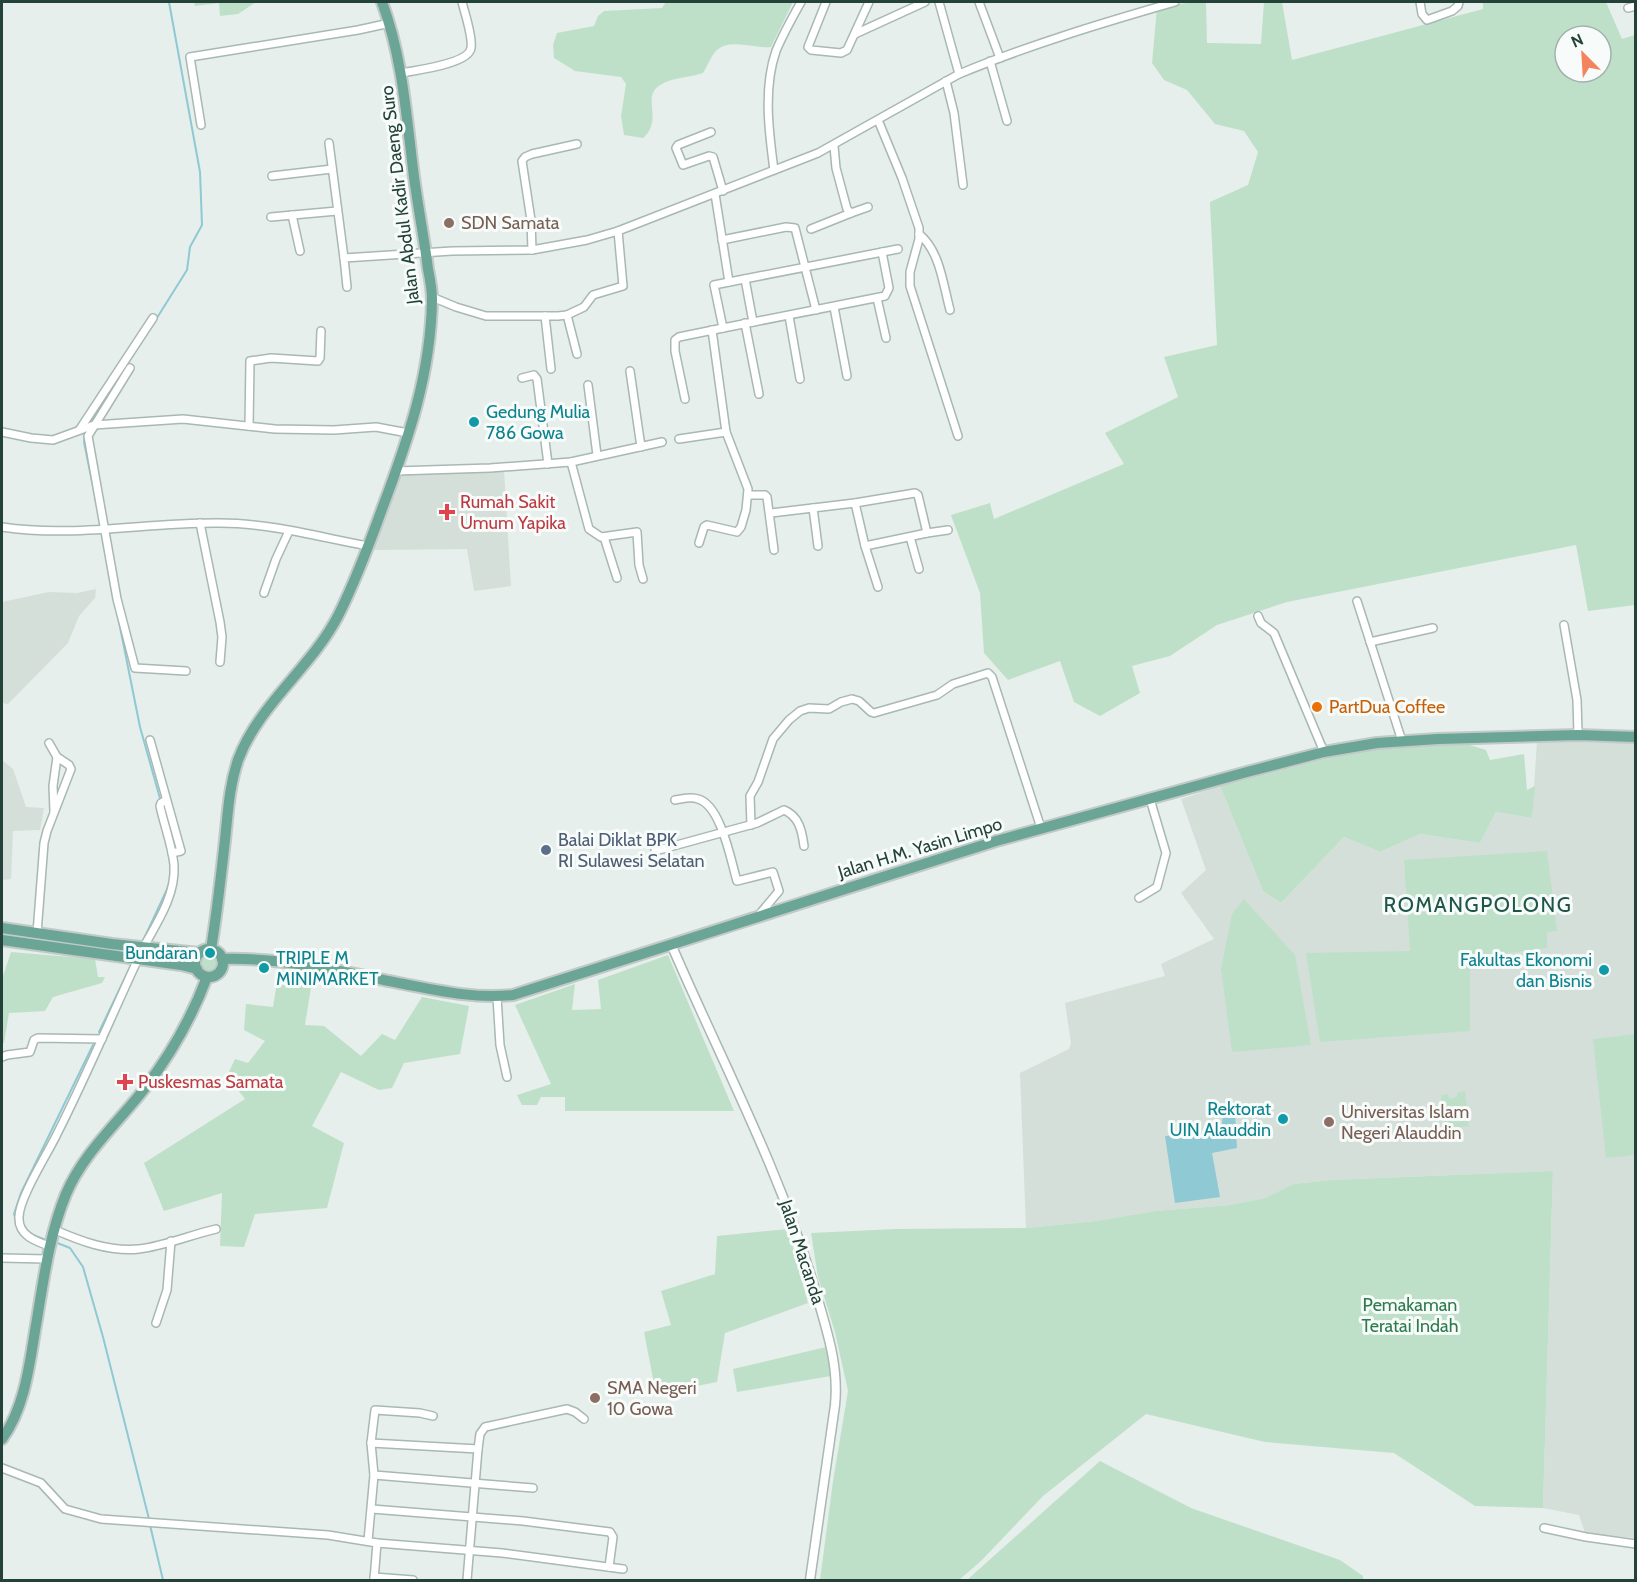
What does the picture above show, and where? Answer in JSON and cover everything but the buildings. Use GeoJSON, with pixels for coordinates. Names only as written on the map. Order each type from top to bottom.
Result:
{"type":"FeatureCollection","features":[{"type":"Feature","properties":{"kind":"main road","name":"Jalan Abdul Kadir Daeng Suro"},"geometry":{"type":"LineString","coordinates":[[211,950],[229,793],[241,753],[251,731],[330,629],[368,546],[396,471],[419,401],[425,374],[432,297],[402,73],[390,23],[382,2]]}},
{"type":"Feature","properties":{"kind":"main road","name":"Jalan H.M. Yasin Limpo"},"geometry":{"type":"LineString","coordinates":[[222,959],[243,958],[290,963],[455,993],[497,997],[529,991],[758,916],[1041,828],[1324,752],[1402,741],[1578,735],[1635,736]]}},
{"type":"Feature","properties":{"kind":"main road"},"geometry":{"type":"LineString","coordinates":[[2,928],[143,948],[199,953],[211,950],[217,952],[222,959],[219,972],[207,977],[200,974],[196,969],[195,961],[199,953]]}},
{"type":"Feature","properties":{"kind":"main road"},"geometry":{"type":"LineString","coordinates":[[24,944],[32,932]]}},
{"type":"Feature","properties":{"kind":"main road"},"geometry":{"type":"LineString","coordinates":[[2,940],[196,969]]}},
{"type":"Feature","properties":{"kind":"main road"},"geometry":{"type":"LineString","coordinates":[[2,1439],[12,1421],[28,1374],[51,1238],[75,1176],[98,1142],[157,1071],[186,1026],[207,977]]}},
{"type":"Feature","properties":{"kind":"street"},"geometry":{"type":"LineString","coordinates":[[402,73],[454,62],[466,57],[471,45],[462,2]]}},
{"type":"Feature","properties":{"kind":"street"},"geometry":{"type":"LineString","coordinates":[[774,170],[769,118],[770,81],[776,53],[801,2]]}},
{"type":"Feature","properties":{"kind":"street"},"geometry":{"type":"LineString","coordinates":[[826,2],[808,48],[811,50],[845,52],[869,2]]}},
{"type":"Feature","properties":{"kind":"street"},"geometry":{"type":"LineString","coordinates":[[855,33],[925,2]]}},
{"type":"Feature","properties":{"kind":"street"},"geometry":{"type":"LineString","coordinates":[[939,2],[959,74]]}},
{"type":"Feature","properties":{"kind":"street"},"geometry":{"type":"LineString","coordinates":[[979,2],[1000,58]]}},
{"type":"Feature","properties":{"kind":"street"},"geometry":{"type":"LineString","coordinates":[[344,258],[532,250],[618,231],[834,146],[946,81],[990,61],[1119,17],[1175,2]]}},
{"type":"Feature","properties":{"kind":"street"},"geometry":{"type":"LineString","coordinates":[[1420,2],[1422,14],[1427,20],[1452,11],[1459,2]]}},
{"type":"Feature","properties":{"kind":"street"},"geometry":{"type":"LineString","coordinates":[[201,125],[190,57],[390,23]]}},
{"type":"Feature","properties":{"kind":"street"},"geometry":{"type":"LineString","coordinates":[[990,61],[1006,121]]}},
{"type":"Feature","properties":{"kind":"street"},"geometry":{"type":"LineString","coordinates":[[946,81],[954,113],[963,185]]}},
{"type":"Feature","properties":{"kind":"street"},"geometry":{"type":"LineString","coordinates":[[878,120],[916,218],[919,234],[910,272],[910,286],[958,436]]}},
{"type":"Feature","properties":{"kind":"street"},"geometry":{"type":"LineString","coordinates":[[711,132],[678,145],[676,148],[683,165],[709,156],[713,157],[729,282]]}},
{"type":"Feature","properties":{"kind":"street"},"geometry":{"type":"LineString","coordinates":[[329,143],[347,287]]}},
{"type":"Feature","properties":{"kind":"street"},"geometry":{"type":"LineString","coordinates":[[532,250],[531,220],[522,161],[532,154],[577,144]]}},
{"type":"Feature","properties":{"kind":"street"},"geometry":{"type":"LineString","coordinates":[[834,146],[836,168],[847,208],[851,213]]}},
{"type":"Feature","properties":{"kind":"street"},"geometry":{"type":"LineString","coordinates":[[272,176],[332,169]]}},
{"type":"Feature","properties":{"kind":"street"},"geometry":{"type":"LineString","coordinates":[[811,229],[868,207]]}},
{"type":"Feature","properties":{"kind":"street"},"geometry":{"type":"LineString","coordinates":[[271,217],[337,211]]}},
{"type":"Feature","properties":{"kind":"street"},"geometry":{"type":"LineString","coordinates":[[292,215],[300,251]]}},
{"type":"Feature","properties":{"kind":"street"},"geometry":{"type":"LineString","coordinates":[[722,240],[791,226],[796,231],[816,310]]}},
{"type":"Feature","properties":{"kind":"street"},"geometry":{"type":"LineString","coordinates":[[432,297],[486,316],[567,315],[584,307],[593,295],[623,286],[618,231]]}},
{"type":"Feature","properties":{"kind":"street"},"geometry":{"type":"LineString","coordinates":[[919,234],[926,239],[934,253],[950,310]]}},
{"type":"Feature","properties":{"kind":"street"},"geometry":{"type":"LineString","coordinates":[[723,328],[714,285],[898,249]]}},
{"type":"Feature","properties":{"kind":"street"},"geometry":{"type":"LineString","coordinates":[[685,399],[675,351],[675,340],[679,337],[885,296],[889,291],[882,252]]}},
{"type":"Feature","properties":{"kind":"street"},"geometry":{"type":"LineString","coordinates":[[745,279],[759,394]]}},
{"type":"Feature","properties":{"kind":"street"},"geometry":{"type":"LineString","coordinates":[[877,298],[886,338]]}},
{"type":"Feature","properties":{"kind":"street"},"geometry":{"type":"LineString","coordinates":[[834,307],[847,376]]}},
{"type":"Feature","properties":{"kind":"street"},"geometry":{"type":"LineString","coordinates":[[567,315],[577,354]]}},
{"type":"Feature","properties":{"kind":"street"},"geometry":{"type":"LineString","coordinates":[[545,316],[551,369]]}},
{"type":"Feature","properties":{"kind":"street"},"geometry":{"type":"LineString","coordinates":[[789,316],[800,379]]}},
{"type":"Feature","properties":{"kind":"street"},"geometry":{"type":"LineString","coordinates":[[87,427],[153,318]]}},
{"type":"Feature","properties":{"kind":"street"},"geometry":{"type":"LineString","coordinates":[[699,543],[705,525],[712,525],[734,533],[738,531],[746,510],[748,495],[726,432],[712,330]]}},
{"type":"Feature","properties":{"kind":"street"},"geometry":{"type":"LineString","coordinates":[[249,426],[250,361],[271,358],[318,361],[321,331]]}},
{"type":"Feature","properties":{"kind":"street"},"geometry":{"type":"LineString","coordinates":[[87,427],[130,368]]}},
{"type":"Feature","properties":{"kind":"street"},"geometry":{"type":"LineString","coordinates":[[630,371],[641,447]]}},
{"type":"Feature","properties":{"kind":"street"},"geometry":{"type":"LineString","coordinates":[[522,378],[534,375],[537,379],[548,464]]}},
{"type":"Feature","properties":{"kind":"street"},"geometry":{"type":"LineString","coordinates":[[588,385],[597,455]]}},
{"type":"Feature","properties":{"kind":"street"},"geometry":{"type":"LineString","coordinates":[[2,432],[49,440],[87,427],[183,419],[249,426],[334,430],[376,428],[408,433]]}},
{"type":"Feature","properties":{"kind":"street"},"geometry":{"type":"LineString","coordinates":[[87,427],[102,528],[119,608],[135,668],[186,671]]}},
{"type":"Feature","properties":{"kind":"street"},"geometry":{"type":"LineString","coordinates":[[680,439],[726,432]]}},
{"type":"Feature","properties":{"kind":"street"},"geometry":{"type":"LineString","coordinates":[[396,471],[490,468],[571,462],[662,442]]}},
{"type":"Feature","properties":{"kind":"street"},"geometry":{"type":"LineString","coordinates":[[571,462],[589,529],[601,537],[637,532],[639,565],[643,579]]}},
{"type":"Feature","properties":{"kind":"street"},"geometry":{"type":"LineString","coordinates":[[771,513],[917,494],[927,533]]}},
{"type":"Feature","properties":{"kind":"street"},"geometry":{"type":"LineString","coordinates":[[748,495],[766,496],[771,513],[774,550]]}},
{"type":"Feature","properties":{"kind":"street"},"geometry":{"type":"LineString","coordinates":[[855,503],[878,587]]}},
{"type":"Feature","properties":{"kind":"street"},"geometry":{"type":"LineString","coordinates":[[813,508],[818,546]]}},
{"type":"Feature","properties":{"kind":"street"},"geometry":{"type":"LineString","coordinates":[[200,523],[220,622],[222,637],[220,662]]}},
{"type":"Feature","properties":{"kind":"street"},"geometry":{"type":"LineString","coordinates":[[2,527],[54,531],[231,523],[368,546]]}},
{"type":"Feature","properties":{"kind":"street"},"geometry":{"type":"LineString","coordinates":[[865,546],[948,530]]}},
{"type":"Feature","properties":{"kind":"street"},"geometry":{"type":"LineString","coordinates":[[264,593],[289,531]]}},
{"type":"Feature","properties":{"kind":"street"},"geometry":{"type":"LineString","coordinates":[[604,537],[617,578]]}},
{"type":"Feature","properties":{"kind":"street"},"geometry":{"type":"LineString","coordinates":[[910,537],[919,569]]}},
{"type":"Feature","properties":{"kind":"street"},"geometry":{"type":"LineString","coordinates":[[1357,601],[1402,741]]}},
{"type":"Feature","properties":{"kind":"street"},"geometry":{"type":"LineString","coordinates":[[1258,616],[1261,623],[1274,633],[1324,752]]}},
{"type":"Feature","properties":{"kind":"street"},"geometry":{"type":"LineString","coordinates":[[1564,625],[1575,688],[1578,735]]}},
{"type":"Feature","properties":{"kind":"street"},"geometry":{"type":"LineString","coordinates":[[1370,642],[1433,628]]}},
{"type":"Feature","properties":{"kind":"street"},"geometry":{"type":"LineString","coordinates":[[751,825],[750,796],[758,782],[773,739],[801,711],[809,708],[829,709],[852,699],[859,701],[874,713],[937,695],[953,684],[988,673],[992,677],[1041,828]]}},
{"type":"Feature","properties":{"kind":"street"},"geometry":{"type":"LineString","coordinates":[[143,948],[171,890],[175,852],[150,740]]}},
{"type":"Feature","properties":{"kind":"street"},"geometry":{"type":"LineString","coordinates":[[49,743],[57,758],[53,786],[54,812]]}},
{"type":"Feature","properties":{"kind":"street"},"geometry":{"type":"LineString","coordinates":[[32,932],[44,843],[71,769],[66,762],[57,758]]}},
{"type":"Feature","properties":{"kind":"street"},"geometry":{"type":"LineString","coordinates":[[675,800],[699,799],[706,803],[723,833],[737,881],[773,872],[779,891],[758,916]]}},
{"type":"Feature","properties":{"kind":"street"},"geometry":{"type":"LineString","coordinates":[[1139,898],[1157,887],[1166,853],[1150,799]]}},
{"type":"Feature","properties":{"kind":"street"},"geometry":{"type":"LineString","coordinates":[[656,851],[751,825],[779,811],[788,811],[795,818],[804,846]]}},
{"type":"Feature","properties":{"kind":"street","name":"Jalan Macanda"},"geometry":{"type":"LineString","coordinates":[[671,944],[780,1188],[809,1268],[832,1349],[837,1386],[827,1473],[810,1581]]}},
{"type":"Feature","properties":{"kind":"street"},"geometry":{"type":"LineString","coordinates":[[138,959],[57,1135],[33,1180],[18,1219],[23,1232],[34,1241],[51,1238],[76,1239],[109,1248],[140,1249],[216,1229]]}},
{"type":"Feature","properties":{"kind":"street"},"geometry":{"type":"LineString","coordinates":[[497,997],[500,1045],[507,1077]]}},
{"type":"Feature","properties":{"kind":"street"},"geometry":{"type":"LineString","coordinates":[[2,1057],[30,1052],[34,1040],[38,1038],[102,1039]]}},
{"type":"Feature","properties":{"kind":"street"},"geometry":{"type":"LineString","coordinates":[[156,1323],[167,1290],[171,1241]]}},
{"type":"Feature","properties":{"kind":"street"},"geometry":{"type":"LineString","coordinates":[[2,1258],[47,1259]]}},
{"type":"Feature","properties":{"kind":"street"},"geometry":{"type":"LineString","coordinates":[[368,1541],[374,1475],[371,1443],[376,1409],[433,1416]]}},
{"type":"Feature","properties":{"kind":"street"},"geometry":{"type":"LineString","coordinates":[[467,1581],[478,1449],[480,1434],[485,1427],[567,1409],[584,1419]]}},
{"type":"Feature","properties":{"kind":"street"},"geometry":{"type":"LineString","coordinates":[[371,1443],[478,1449]]}},
{"type":"Feature","properties":{"kind":"street"},"geometry":{"type":"LineString","coordinates":[[2,1468],[41,1483],[60,1505],[71,1511],[101,1519],[328,1535],[377,1543],[513,1554],[623,1569]]}},
{"type":"Feature","properties":{"kind":"street"},"geometry":{"type":"LineString","coordinates":[[374,1475],[533,1488]]}},
{"type":"Feature","properties":{"kind":"street"},"geometry":{"type":"LineString","coordinates":[[372,1509],[523,1521],[610,1532],[613,1537],[609,1567]]}},
{"type":"Feature","properties":{"kind":"street"},"geometry":{"type":"LineString","coordinates":[[1545,1528],[1587,1538],[1635,1544]]}},
{"type":"Feature","properties":{"kind":"street"},"geometry":{"type":"LineString","coordinates":[[377,1543],[374,1579],[413,1581]]}},
{"type":"Feature","properties":{"kind":"shaded area","name":"Rumah Sakit Umum Yapika"},"geometry":{"type":"Polygon","coordinates":[[[504,470],[511,586],[474,591],[467,549],[374,550],[401,475],[504,470]]]}},
{"type":"Feature","properties":{"kind":"shaded area"},"geometry":{"type":"Polygon","coordinates":[[[96,589],[95,598],[79,616],[68,643],[8,704],[2,703],[2,602],[49,592],[77,593],[96,589]]]}},
{"type":"Feature","properties":{"kind":"shaded area","name":"Universitas Islam Negeri Alauddin"},"geometry":{"type":"Polygon","coordinates":[[[1537,741],[1635,743],[1635,1538],[1585,1533],[1579,1515],[1543,1508],[1553,1171],[1331,1180],[1293,1184],[1265,1198],[1230,1205],[1155,1211],[1096,1221],[1026,1228],[1020,1073],[1069,1049],[1071,1043],[1065,1003],[1165,976],[1161,964],[1214,939],[1181,893],[1206,870],[1181,799],[1220,786],[1263,891],[1281,903],[1344,837],[1380,852],[1420,834],[1480,843],[1496,812],[1532,818],[1537,741]]]}},
{"type":"Feature","properties":{"kind":"shaded area"},"geometry":{"type":"Polygon","coordinates":[[[2,760],[13,769],[26,807],[44,808],[40,830],[13,831],[11,879],[2,880],[2,760]]]}},
{"type":"Feature","properties":{"kind":"green space"},"geometry":{"type":"Polygon","coordinates":[[[194,2],[256,2],[238,14],[220,16],[219,3],[195,6],[194,2]]]}},
{"type":"Feature","properties":{"kind":"green space"},"geometry":{"type":"Polygon","coordinates":[[[666,2],[793,2],[771,47],[734,44],[721,48],[713,54],[703,73],[672,80],[655,89],[652,95],[652,123],[643,138],[624,135],[621,116],[626,84],[621,77],[575,71],[554,58],[553,45],[557,33],[594,26],[598,16],[604,11],[662,8],[666,2]]]}},
{"type":"Feature","properties":{"kind":"green space"},"geometry":{"type":"Polygon","coordinates":[[[1206,2],[1207,43],[1261,44],[1264,2],[1282,2],[1292,60],[1483,9],[1483,2],[1606,2],[1622,39],[1635,35],[1635,605],[1588,611],[1576,545],[1287,602],[1217,625],[1170,656],[1132,666],[1140,693],[1100,716],[1074,702],[1060,661],[1008,680],[984,653],[980,593],[951,515],[990,503],[994,519],[1124,464],[1105,433],[1178,397],[1164,357],[1217,345],[1210,202],[1248,185],[1258,152],[1244,131],[1215,124],[1187,90],[1164,80],[1152,63],[1157,7],[1206,2]]]}},
{"type":"Feature","properties":{"kind":"green space"},"geometry":{"type":"Polygon","coordinates":[[[1463,743],[1486,750],[1490,760],[1524,754],[1527,790],[1535,786],[1532,818],[1496,812],[1480,843],[1420,834],[1380,852],[1344,837],[1281,903],[1263,891],[1220,786],[1325,759],[1390,746],[1463,743]]]}},
{"type":"Feature","properties":{"kind":"green space"},"geometry":{"type":"Polygon","coordinates":[[[1547,851],[1557,931],[1547,932],[1547,948],[1470,958],[1470,1031],[1320,1042],[1306,953],[1410,951],[1404,860],[1547,851]]]}},
{"type":"Feature","properties":{"kind":"green space"},"geometry":{"type":"Polygon","coordinates":[[[1244,899],[1295,955],[1311,1045],[1232,1052],[1221,969],[1232,914],[1244,899]]]}},
{"type":"Feature","properties":{"kind":"green space"},"geometry":{"type":"Polygon","coordinates":[[[209,949],[219,953],[223,963],[219,973],[209,977],[199,973],[195,963],[199,953],[209,949]]]}},
{"type":"Feature","properties":{"kind":"green space"},"geometry":{"type":"Polygon","coordinates":[[[11,952],[95,959],[98,977],[105,977],[102,983],[53,997],[45,1011],[9,1013],[4,1043],[2,1043],[2,977],[11,952]]]}},
{"type":"Feature","properties":{"kind":"green space"},"geometry":{"type":"Polygon","coordinates":[[[668,955],[734,1111],[565,1111],[565,1097],[541,1097],[537,1105],[522,1105],[517,1095],[551,1084],[515,1005],[575,984],[572,1010],[601,1009],[598,980],[668,955]]]}},
{"type":"Feature","properties":{"kind":"green space"},"geometry":{"type":"Polygon","coordinates":[[[279,970],[313,975],[305,1025],[324,1026],[361,1056],[382,1034],[395,1040],[422,997],[469,1006],[460,1054],[404,1063],[392,1088],[379,1090],[341,1072],[312,1126],[344,1143],[327,1208],[255,1214],[244,1247],[220,1246],[222,1193],[164,1211],[144,1163],[245,1099],[227,1076],[235,1059],[248,1063],[265,1041],[244,1030],[246,1004],[273,1007],[279,970]]]}},
{"type":"Feature","properties":{"kind":"green space"},"geometry":{"type":"Polygon","coordinates":[[[1635,1034],[1635,1155],[1606,1158],[1593,1039],[1635,1034]]]}},
{"type":"Feature","properties":{"kind":"green space"},"geometry":{"type":"Polygon","coordinates":[[[1465,1091],[1469,1126],[1444,1129],[1441,1095],[1448,1094],[1449,1099],[1465,1091]]]}},
{"type":"Feature","properties":{"kind":"green space","name":"Pemakaman Teratai Indah"},"geometry":{"type":"Polygon","coordinates":[[[1553,1171],[1543,1508],[1475,1506],[1394,1453],[1265,1442],[1146,1414],[1043,1496],[981,1561],[959,1580],[820,1580],[848,1391],[835,1332],[818,1277],[811,1233],[895,1229],[1026,1228],[1096,1221],[1155,1211],[1230,1205],[1265,1198],[1293,1184],[1331,1180],[1553,1171]]]}},
{"type":"Feature","properties":{"kind":"green space"},"geometry":{"type":"Polygon","coordinates":[[[788,1229],[808,1303],[725,1333],[717,1382],[656,1394],[644,1332],[671,1325],[661,1291],[715,1274],[717,1236],[788,1229]]]}},
{"type":"Feature","properties":{"kind":"green space"},"geometry":{"type":"Polygon","coordinates":[[[826,1347],[831,1376],[737,1392],[733,1369],[826,1347]]]}},
{"type":"Feature","properties":{"kind":"green space"},"geometry":{"type":"Polygon","coordinates":[[[1100,1461],[1191,1508],[1340,1560],[1363,1576],[1363,1580],[967,1580],[1100,1461]]]}},
{"type":"Feature","properties":{"kind":"water"},"geometry":{"type":"Polygon","coordinates":[[[1235,1112],[1237,1148],[1212,1153],[1220,1197],[1175,1203],[1165,1136],[1221,1132],[1223,1114],[1235,1112]]]}},
{"type":"Feature","properties":{"kind":"waterway"},"geometry":{"type":"LineString","coordinates":[[155,321],[187,270],[190,247],[202,225],[200,172],[169,2]]}},
{"type":"Feature","properties":{"kind":"waterway"},"geometry":{"type":"LineString","coordinates":[[89,425],[150,328]]}},
{"type":"Feature","properties":{"kind":"waterway"},"geometry":{"type":"LineString","coordinates":[[86,430],[84,442],[100,521]]}},
{"type":"Feature","properties":{"kind":"waterway"},"geometry":{"type":"LineString","coordinates":[[101,530],[105,551]]}},
{"type":"Feature","properties":{"kind":"waterway"},"geometry":{"type":"LineString","coordinates":[[117,612],[140,727],[161,802]]}},
{"type":"Feature","properties":{"kind":"waterway"},"geometry":{"type":"LineString","coordinates":[[142,943],[170,883]]}},
{"type":"Feature","properties":{"kind":"waterway"},"geometry":{"type":"LineString","coordinates":[[99,1032],[133,961]]}},
{"type":"Feature","properties":{"kind":"waterway"},"geometry":{"type":"LineString","coordinates":[[16,1221],[14,1214],[21,1193],[93,1045]]}},
{"type":"Feature","properties":{"kind":"waterway"},"geometry":{"type":"LineString","coordinates":[[35,1236],[49,1241]]}},
{"type":"Feature","properties":{"kind":"waterway"},"geometry":{"type":"LineString","coordinates":[[55,1242],[70,1248],[83,1267],[149,1519]]}},
{"type":"Feature","properties":{"kind":"waterway"},"geometry":{"type":"LineString","coordinates":[[150,1525],[163,1580]]}},
{"type":"Feature","properties":{"kind":"place","name":"SDN Samata"},"geometry":{"type":"Point","coordinates":[449,223]}},
{"type":"Feature","properties":{"kind":"place","name":"Gedung Mulia 786 Gowa"},"geometry":{"type":"Point","coordinates":[474,422]}},
{"type":"Feature","properties":{"kind":"place","name":"Rumah Sakit Umum Yapika"},"geometry":{"type":"Point","coordinates":[447,512]}},
{"type":"Feature","properties":{"kind":"place","name":"PartDua Coffee"},"geometry":{"type":"Point","coordinates":[1317,707]}},
{"type":"Feature","properties":{"kind":"place","name":"Balai Diklat BPK RI Sulawesi Selatan"},"geometry":{"type":"Point","coordinates":[546,850]}},
{"type":"Feature","properties":{"kind":"place","name":"Bundaran"},"geometry":{"type":"Point","coordinates":[210,953]}},
{"type":"Feature","properties":{"kind":"place","name":"TRIPLE M MINIMARKET"},"geometry":{"type":"Point","coordinates":[264,968]}},
{"type":"Feature","properties":{"kind":"place","name":"Fakultas Ekonomi dan Bisnis"},"geometry":{"type":"Point","coordinates":[1604,970]}},
{"type":"Feature","properties":{"kind":"place","name":"Puskesmas Samata"},"geometry":{"type":"Point","coordinates":[125,1082]}},
{"type":"Feature","properties":{"kind":"place","name":"Rektorat UIN Alauddin"},"geometry":{"type":"Point","coordinates":[1283,1119]}},
{"type":"Feature","properties":{"kind":"place","name":"Universitas Islam Negeri Alauddin"},"geometry":{"type":"Point","coordinates":[1329,1122]}},
{"type":"Feature","properties":{"kind":"place","name":"SMA Negeri 10 Gowa"},"geometry":{"type":"Point","coordinates":[595,1398]}},
{"type":"Feature","properties":{"kind":"district","name":"ROMANGPOLONG"},"geometry":{"type":"Point","coordinates":[1478,904]}}]}
